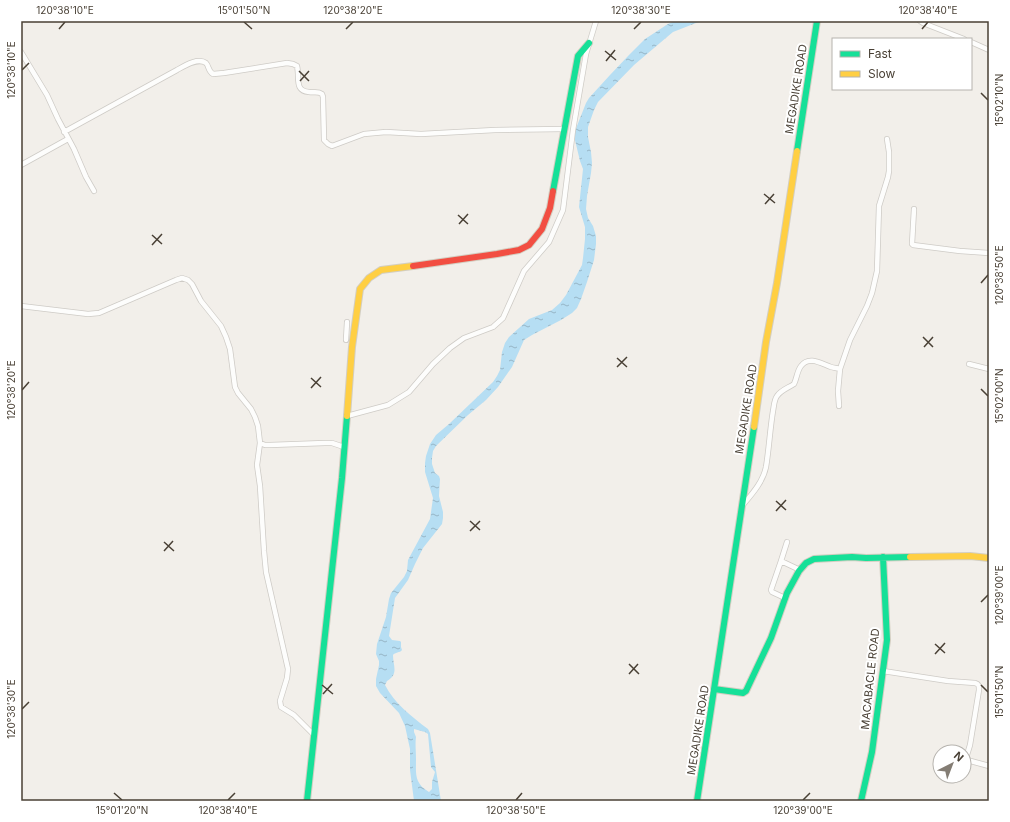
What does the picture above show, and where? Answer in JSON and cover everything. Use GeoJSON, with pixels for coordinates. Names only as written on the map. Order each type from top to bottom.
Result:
{"type":"FeatureCollection","features":[{"type":"Feature","properties":{"kind":"street"},"geometry":{"type":"LineString","coordinates":[[347,416],[388,406],[409,392],[433,364],[450,348],[464,338],[493,327],[503,318],[524,271],[549,242],[564,210],[573,130],[586,54],[596,21]]}},
{"type":"Feature","properties":{"kind":"street","name":"MEGADIKE ROAD"},"geometry":{"type":"LineString","coordinates":[[697,801],[764,356],[817,21]]}},
{"type":"Feature","properties":{"kind":"street"},"geometry":{"type":"LineString","coordinates":[[920,21],[961,38]]}},
{"type":"Feature","properties":{"kind":"street"},"geometry":{"type":"LineString","coordinates":[[307,801],[330,577],[342,478],[352,347],[360,289],[364,281],[372,274],[381,270],[497,254],[519,250],[529,245],[542,229],[550,208],[578,56],[590,42]]}},
{"type":"Feature","properties":{"kind":"street"},"geometry":{"type":"LineString","coordinates":[[972,42],[989,50]]}},
{"type":"Feature","properties":{"kind":"street"},"geometry":{"type":"LineString","coordinates":[[21,52],[47,95],[94,191]]}},
{"type":"Feature","properties":{"kind":"street"},"geometry":{"type":"LineString","coordinates":[[64,132],[177,70],[193,62],[201,61],[205,62],[209,71],[213,74],[287,63],[293,64],[298,70],[299,87],[303,91],[319,92],[324,98],[324,140],[332,146],[364,134],[386,132],[421,134],[495,130],[564,130]]}},
{"type":"Feature","properties":{"kind":"street"},"geometry":{"type":"LineString","coordinates":[[21,165],[68,139]]}},
{"type":"Feature","properties":{"kind":"street"},"geometry":{"type":"LineString","coordinates":[[839,406],[838,391],[840,369],[850,340],[872,293],[877,271],[879,206],[889,171],[887,139]]}},
{"type":"Feature","properties":{"kind":"street"},"geometry":{"type":"LineString","coordinates":[[914,209],[913,245],[989,253]]}},
{"type":"Feature","properties":{"kind":"street"},"geometry":{"type":"LineString","coordinates":[[21,306],[88,314],[109,309],[182,278],[188,280],[192,284],[198,297],[220,326],[226,337],[232,362],[235,387],[251,409],[258,426],[260,443],[257,465],[262,507],[266,572],[288,669],[287,678],[280,701],[281,707],[294,715],[314,735]]}},
{"type":"Feature","properties":{"kind":"street"},"geometry":{"type":"LineString","coordinates":[[346,340],[347,322]]}},
{"type":"Feature","properties":{"kind":"street"},"geometry":{"type":"LineString","coordinates":[[742,506],[763,478],[775,399],[777,396],[784,389],[794,384],[800,368],[803,363],[807,361],[818,361],[840,369]]}},
{"type":"Feature","properties":{"kind":"street"},"geometry":{"type":"LineString","coordinates":[[969,364],[989,369]]}},
{"type":"Feature","properties":{"kind":"street"},"geometry":{"type":"LineString","coordinates":[[260,443],[270,445],[332,443],[344,447]]}},
{"type":"Feature","properties":{"kind":"street"},"geometry":{"type":"LineString","coordinates":[[785,598],[772,592],[771,590],[787,542]]}},
{"type":"Feature","properties":{"kind":"street"},"geometry":{"type":"LineString","coordinates":[[714,689],[743,694],[746,691],[770,639],[785,598],[800,570],[810,560],[852,557],[957,556],[989,558]]}},
{"type":"Feature","properties":{"kind":"street","name":"MACABACLE ROAD"},"geometry":{"type":"LineString","coordinates":[[861,801],[872,752],[887,640],[882,557]]}},
{"type":"Feature","properties":{"kind":"street"},"geometry":{"type":"LineString","coordinates":[[781,561],[800,570]]}},
{"type":"Feature","properties":{"kind":"street"},"geometry":{"type":"LineString","coordinates":[[883,671],[978,684],[979,690],[970,745],[966,758],[967,760],[989,766]]}},
{"type":"Feature","properties":{"kind":"water"},"geometry":{"type":"Polygon","coordinates":[[[675,21],[704,21],[673,32],[634,65],[598,102],[588,127],[592,163],[586,209],[588,218],[593,226],[596,236],[596,244],[594,260],[577,308],[561,320],[524,340],[512,367],[498,387],[436,446],[433,451],[432,464],[435,473],[440,479],[439,496],[443,512],[442,524],[423,548],[408,580],[395,598],[389,636],[392,640],[401,642],[402,650],[393,655],[394,673],[385,685],[398,704],[428,729],[430,733],[441,801],[414,801],[410,770],[410,749],[405,726],[399,713],[380,693],[376,686],[379,661],[376,654],[377,644],[386,617],[391,593],[404,577],[407,571],[408,560],[430,519],[433,498],[425,472],[426,456],[430,444],[436,435],[493,382],[500,370],[502,352],[509,337],[529,319],[552,310],[566,295],[582,265],[585,239],[585,227],[579,207],[583,169],[574,136],[575,131],[589,98],[645,39],[675,21]],[[414,729],[416,737],[416,774],[418,782],[429,792],[432,789],[432,782],[435,772],[431,767],[428,734],[414,729]]]}},
{"type":"Feature","properties":{"kind":"traffic: fast"},"geometry":{"type":"LineString","coordinates":[[797,151],[817,21]]}},
{"type":"Feature","properties":{"kind":"traffic: fast"},"geometry":{"type":"LineString","coordinates":[[553,191],[578,56],[589,43]]}},
{"type":"Feature","properties":{"kind":"traffic: fast"},"geometry":{"type":"LineString","coordinates":[[307,801],[342,478],[347,416]]}},
{"type":"Feature","properties":{"kind":"traffic: fast"},"geometry":{"type":"LineString","coordinates":[[697,801],[754,427]]}},
{"type":"Feature","properties":{"kind":"traffic: fast"},"geometry":{"type":"LineString","coordinates":[[714,689],[743,693],[746,691],[771,638],[787,593],[799,571],[806,563],[814,559],[852,557],[910,557]]}},
{"type":"Feature","properties":{"kind":"traffic: fast"},"geometry":{"type":"LineString","coordinates":[[861,801],[872,752],[887,640],[883,557]]}},
{"type":"Feature","properties":{"kind":"traffic: slow"},"geometry":{"type":"LineString","coordinates":[[754,427],[766,342],[777,283],[797,151]]}},
{"type":"Feature","properties":{"kind":"traffic: slow"},"geometry":{"type":"LineString","coordinates":[[347,416],[352,347],[360,289],[369,278],[381,270],[413,266]]}},
{"type":"Feature","properties":{"kind":"traffic: slow"},"geometry":{"type":"LineString","coordinates":[[910,557],[970,556],[989,558]]}},
{"type":"Feature","properties":{"kind":"traffic: jam"},"geometry":{"type":"LineString","coordinates":[[413,266],[497,254],[519,250],[529,245],[542,229],[550,208],[553,191]]}}]}
